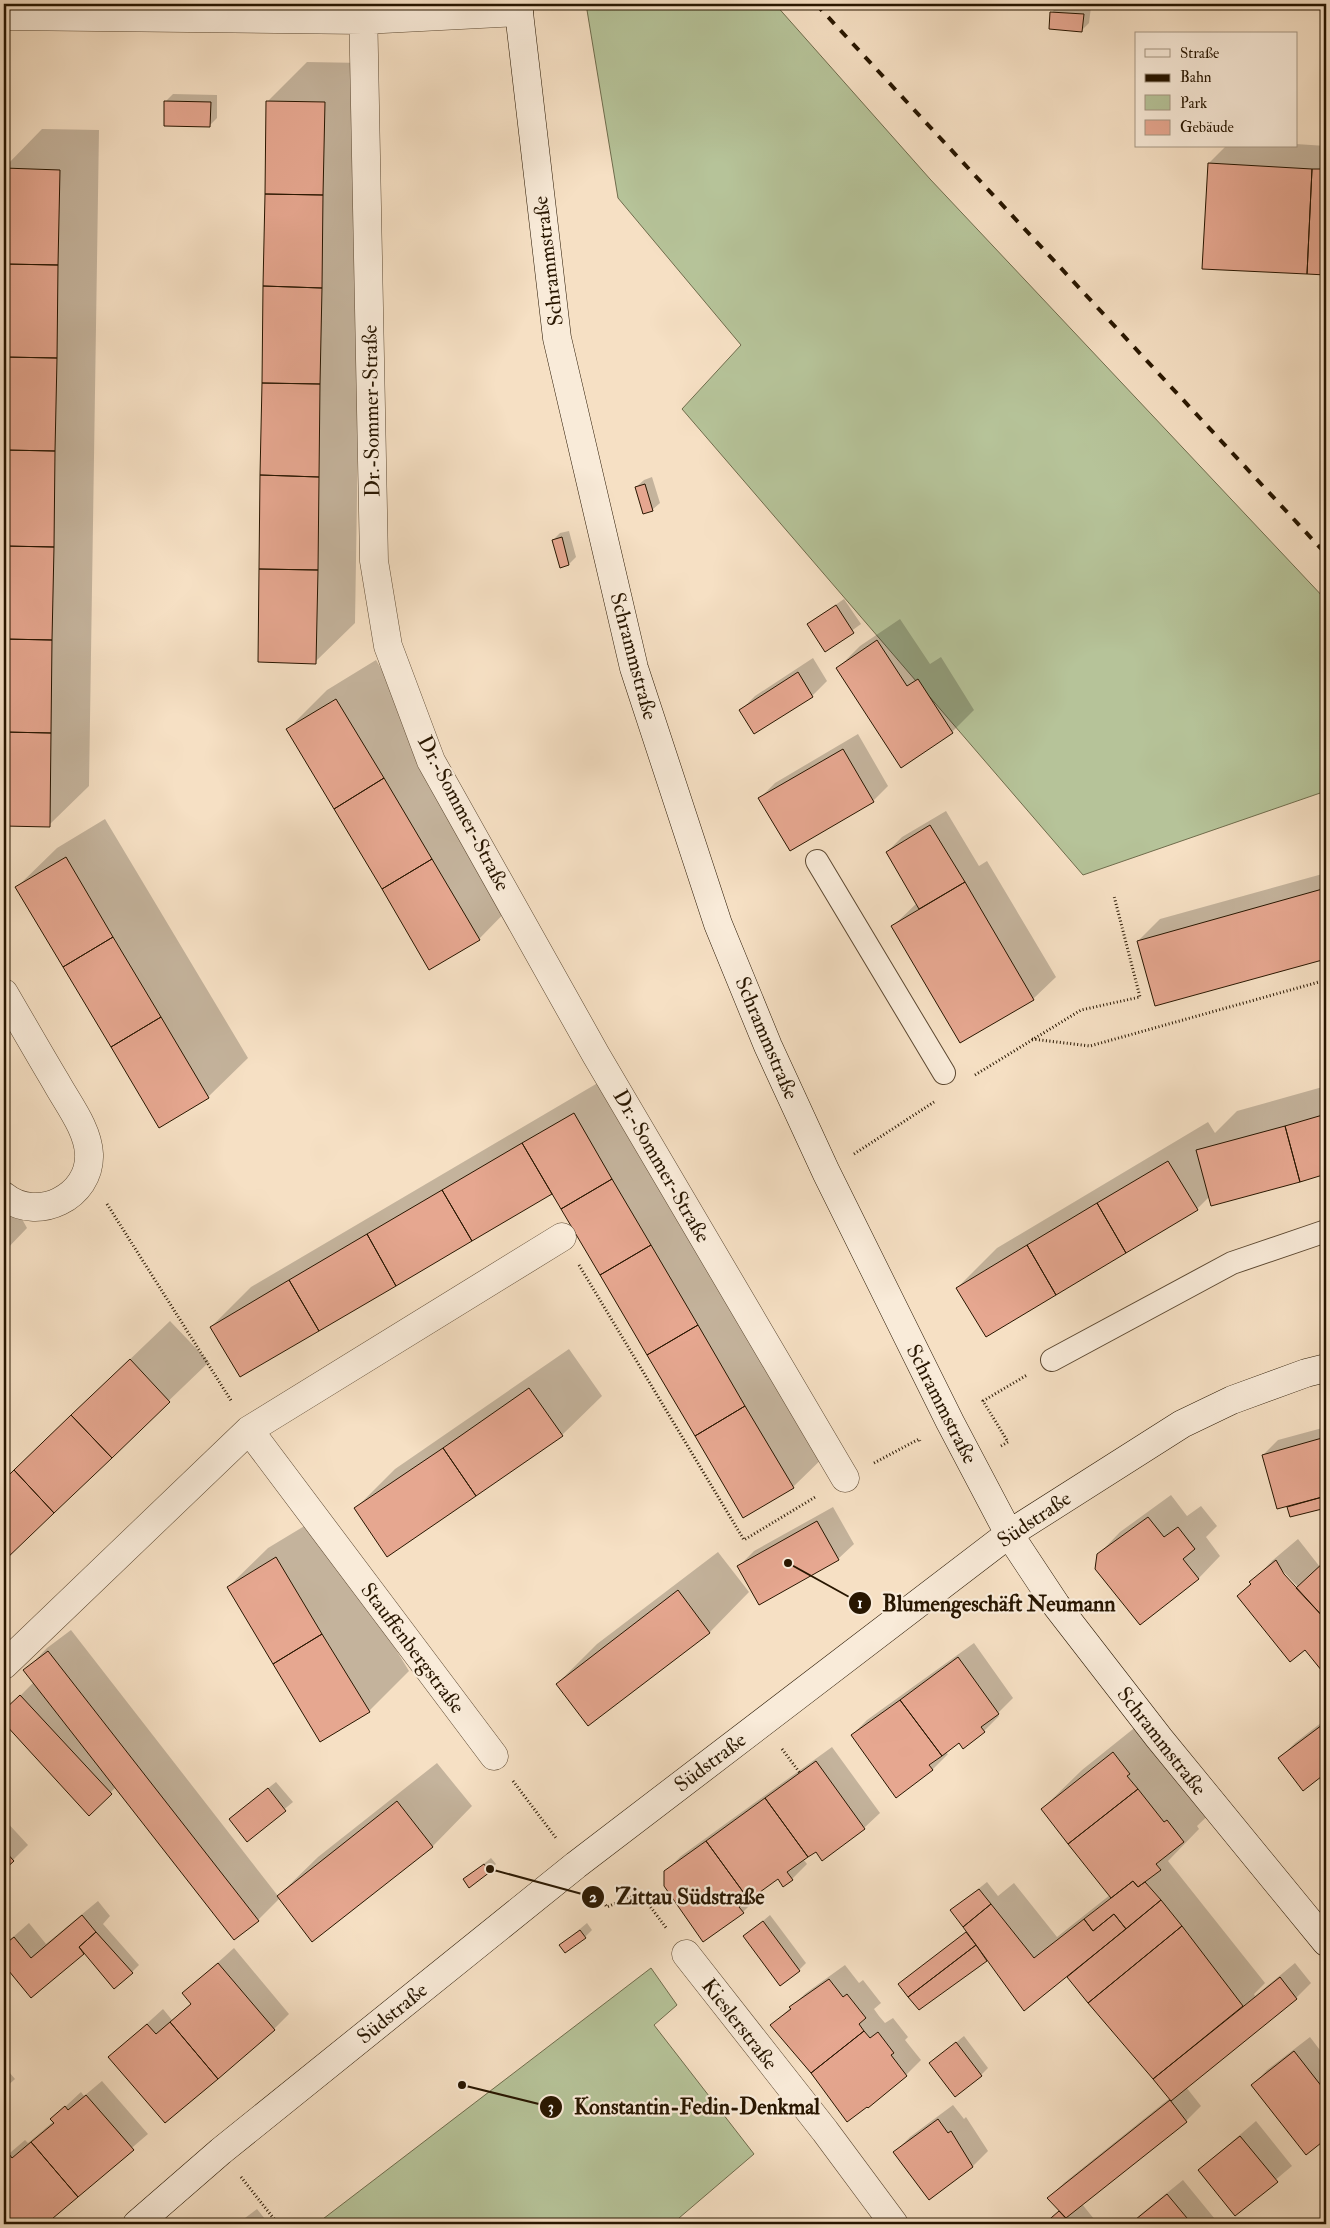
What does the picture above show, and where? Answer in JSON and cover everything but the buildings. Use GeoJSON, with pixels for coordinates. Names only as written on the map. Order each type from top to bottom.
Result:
{"type":"FeatureCollection","features":[{"type":"Feature","properties":{"kind":"street"},"geometry":{"type":"LineString","coordinates":[[4,16],[363,12],[519,8]]}},
{"type":"Feature","properties":{"kind":"street","name":"Schrammstraße"},"geometry":{"type":"LineString","coordinates":[[519,8],[557,338],[634,668],[718,924],[768,1046],[826,1172],[1009,1534],[1056,1605],[1153,1730],[1326,1942]]}},
{"type":"Feature","properties":{"kind":"street","name":"Dr.-Sommer-Straße"},"geometry":{"type":"LineString","coordinates":[[363,12],[374,560],[388,646],[432,762],[596,1055],[845,1478]]}},
{"type":"Feature","properties":{"kind":"street"},"geometry":{"type":"LineString","coordinates":[[4,992],[82,1128],[89,1155],[86,1172],[76,1189],[52,1205],[34,1209],[24,1208],[4,1196]]}},
{"type":"Feature","properties":{"kind":"street"},"geometry":{"type":"LineString","coordinates":[[4,1665],[250,1430],[562,1237]]}},
{"type":"Feature","properties":{"kind":"street","name":"Südstraße"},"geometry":{"type":"LineString","coordinates":[[137,2224],[221,2151],[576,1865],[1009,1534],[1182,1424],[1232,1400],[1306,1372],[1326,1368]]}},
{"type":"Feature","properties":{"kind":"street","name":"Stauffenbergstraße"},"geometry":{"type":"LineString","coordinates":[[250,1430],[494,1756]]}},
{"type":"Feature","properties":{"kind":"street","name":"Kieslerstraße"},"geometry":{"type":"LineString","coordinates":[[686,1954],[825,2131],[894,2224]]}},
{"type":"Feature","properties":{"kind":"lane"},"geometry":{"type":"LineString","coordinates":[[817,861],[944,1073]]}},
{"type":"Feature","properties":{"kind":"lane"},"geometry":{"type":"LineString","coordinates":[[1052,1360],[1232,1263],[1326,1231]]}},
{"type":"Feature","properties":{"kind":"path"},"geometry":{"type":"LineString","coordinates":[[973,1077],[1031,1039],[1081,1010],[1140,997],[1114,896]]}},
{"type":"Feature","properties":{"kind":"path"},"geometry":{"type":"LineString","coordinates":[[1031,1039],[1090,1046],[1326,980]]}},
{"type":"Feature","properties":{"kind":"path"},"geometry":{"type":"LineString","coordinates":[[826,1172],[940,1098]]}},
{"type":"Feature","properties":{"kind":"path"},"geometry":{"type":"LineString","coordinates":[[86,1172],[250,1430]]}},
{"type":"Feature","properties":{"kind":"path"},"geometry":{"type":"LineString","coordinates":[[562,1237],[744,1540],[845,1478],[919,1439],[923,1447]]}},
{"type":"Feature","properties":{"kind":"path"},"geometry":{"type":"LineString","coordinates":[[971,1462],[1008,1442],[984,1401],[1052,1360]]}},
{"type":"Feature","properties":{"kind":"path"},"geometry":{"type":"LineString","coordinates":[[494,1756],[608,1907],[640,1893],[686,1954]]}},
{"type":"Feature","properties":{"kind":"path"},"geometry":{"type":"LineString","coordinates":[[790,1760],[800,1773]]}},
{"type":"Feature","properties":{"kind":"path"},"geometry":{"type":"LineString","coordinates":[[221,2151],[278,2224]]}},
{"type":"Feature","properties":{"kind":"green space"},"geometry":{"type":"Polygon","coordinates":[[[586,4],[775,4],[930,179],[1326,600],[1326,791],[1083,875],[682,409],[741,345],[618,198],[586,4]]]}},
{"type":"Feature","properties":{"kind":"green space"},"geometry":{"type":"Polygon","coordinates":[[[651,1968],[677,2005],[654,2025],[754,2154],[672,2224],[321,2224],[319,2222],[651,1968]]]}},
{"type":"Feature","properties":{"kind":"railway"},"geometry":{"type":"LineString","coordinates":[[816,4],[1326,554]]}},
{"type":"Feature","properties":{"kind":"place","name":"Blumengeschäft Neumann"},"geometry":{"type":"Point","coordinates":[788,1563]}},
{"type":"Feature","properties":{"kind":"place","name":"Zittau Südstraße"},"geometry":{"type":"Point","coordinates":[490,1869]}},
{"type":"Feature","properties":{"kind":"place","name":"Konstantin-Fedin-Denkmal"},"geometry":{"type":"Point","coordinates":[462,2085]}}]}
